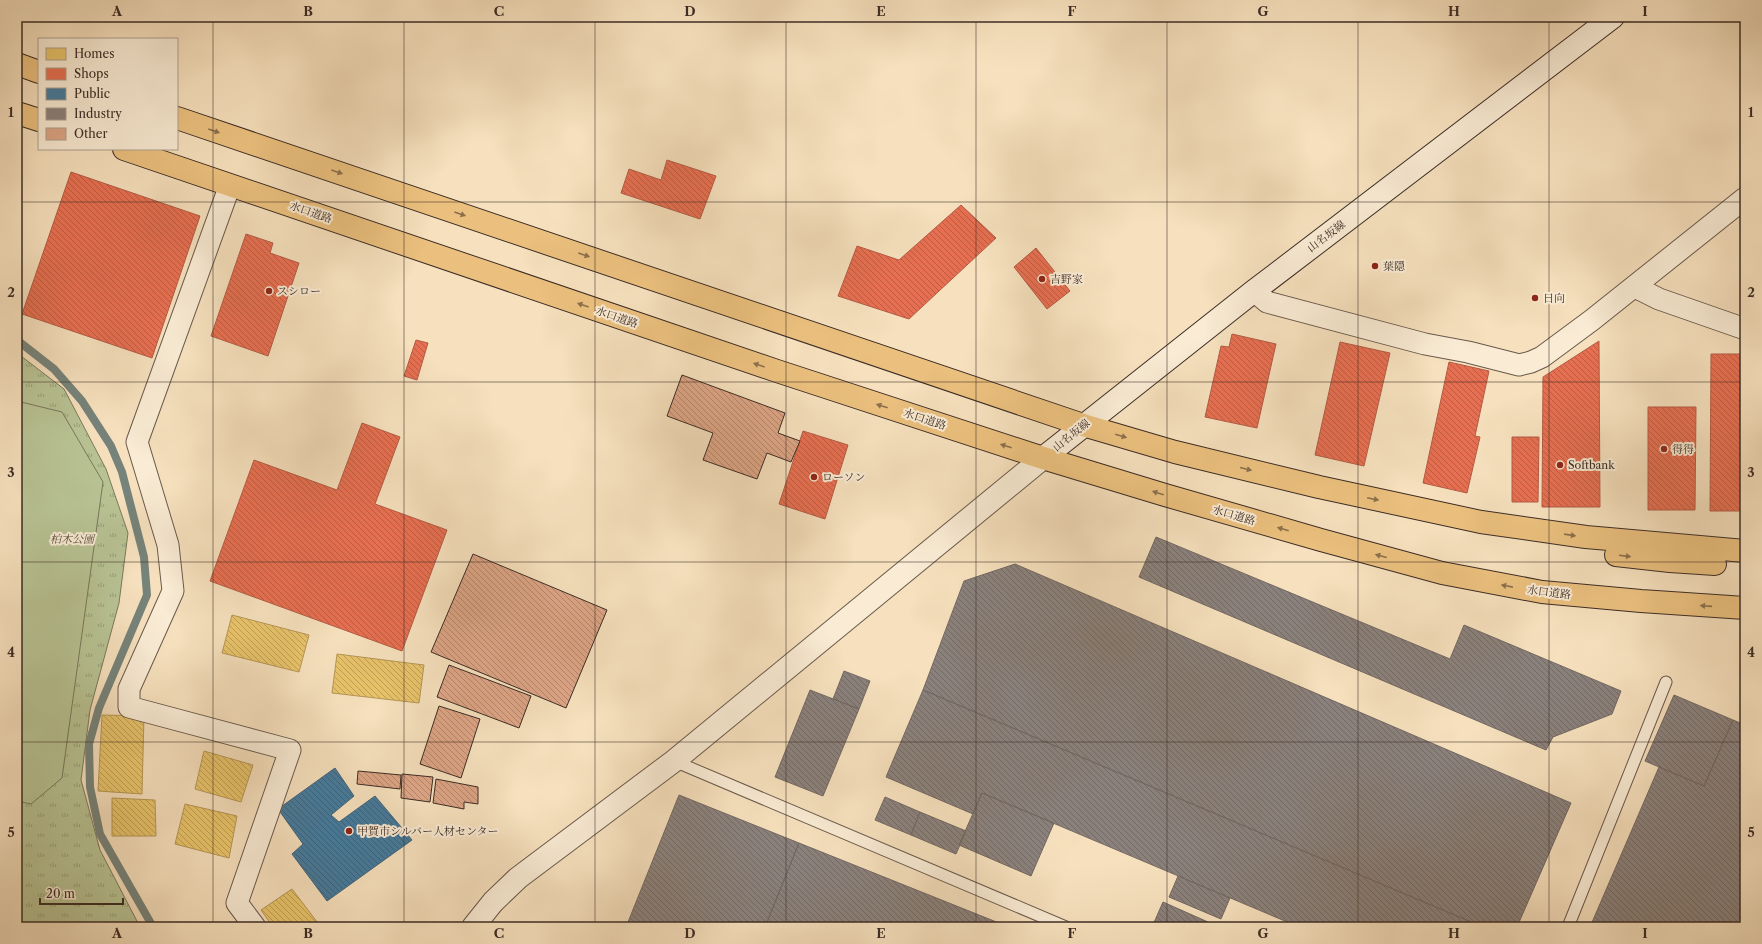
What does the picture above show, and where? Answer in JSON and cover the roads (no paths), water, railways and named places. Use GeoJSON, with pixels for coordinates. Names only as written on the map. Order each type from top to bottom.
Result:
{"type":"FeatureCollection","features":[{"type":"Feature","properties":{"kind":"highway"},"geometry":{"type":"LineString","coordinates":[[17,64],[38,72]]}},
{"type":"Feature","properties":{"kind":"highway"},"geometry":{"type":"LineString","coordinates":[[17,113],[38,120]]}},
{"type":"Feature","properties":{"kind":"highway"},"geometry":{"type":"LineString","coordinates":[[178,118],[1083,425],[1175,452],[1319,487],[1481,522],[1586,537],[1745,551]]}},
{"type":"Feature","properties":{"kind":"highway","name":"水口道路"},"geometry":{"type":"LineString","coordinates":[[127,150],[777,371],[1043,458],[1209,508],[1442,573],[1542,592],[1641,602],[1745,608]]}},
{"type":"Feature","properties":{"kind":"highway"},"geometry":{"type":"LineString","coordinates":[[1481,522],[1494,534],[1558,548],[1670,561],[1745,565]]}},
{"type":"Feature","properties":{"kind":"street","name":"山名坂線"},"geometry":{"type":"LineString","coordinates":[[473,927],[493,902],[518,878],[674,761],[1083,425],[1254,291],[1613,17]]}},
{"type":"Feature","properties":{"kind":"street"},"geometry":{"type":"LineString","coordinates":[[230,185],[137,442],[168,545],[173,591],[129,689],[129,707],[290,750],[237,903],[255,927]]}},
{"type":"Feature","properties":{"kind":"street"},"geometry":{"type":"LineString","coordinates":[[1254,291],[1268,302],[1425,344],[1519,365],[1532,362],[1542,357],[1635,287],[1745,198]]}},
{"type":"Feature","properties":{"kind":"street"},"geometry":{"type":"LineString","coordinates":[[1635,287],[1659,299],[1745,329]]}},
{"type":"Feature","properties":{"kind":"lane"},"geometry":{"type":"LineString","coordinates":[[1568,927],[1666,682]]}},
{"type":"Feature","properties":{"kind":"lane"},"geometry":{"type":"LineString","coordinates":[[674,761],[1066,927]]}},
{"type":"Feature","properties":{"kind":"waterway"},"geometry":{"type":"LineString","coordinates":[[17,340],[54,369],[82,401],[111,446],[122,472],[144,557],[147,595],[99,708],[89,744],[90,787],[100,834],[153,927]]}},
{"type":"Feature","properties":{"kind":"place","name":"葉隠"},"geometry":{"type":"Point","coordinates":[1375,266]}},
{"type":"Feature","properties":{"kind":"place","name":"吉野家"},"geometry":{"type":"Point","coordinates":[1042,279]}},
{"type":"Feature","properties":{"kind":"place","name":"スシロー"},"geometry":{"type":"Point","coordinates":[269,291]}},
{"type":"Feature","properties":{"kind":"place","name":"日向"},"geometry":{"type":"Point","coordinates":[1535,298]}},
{"type":"Feature","properties":{"kind":"place","name":"得得"},"geometry":{"type":"Point","coordinates":[1664,449]}},
{"type":"Feature","properties":{"kind":"place","name":"Softbank"},"geometry":{"type":"Point","coordinates":[1560,465]}},
{"type":"Feature","properties":{"kind":"place","name":"ローソン"},"geometry":{"type":"Point","coordinates":[814,477]}},
{"type":"Feature","properties":{"kind":"place","name":"甲賀市シルバー人材センター"},"geometry":{"type":"Point","coordinates":[349,831]}},
{"type":"Feature","properties":{"kind":"park label","name":"柏木公園"},"geometry":{"type":"Point","coordinates":[72,539]}}]}
